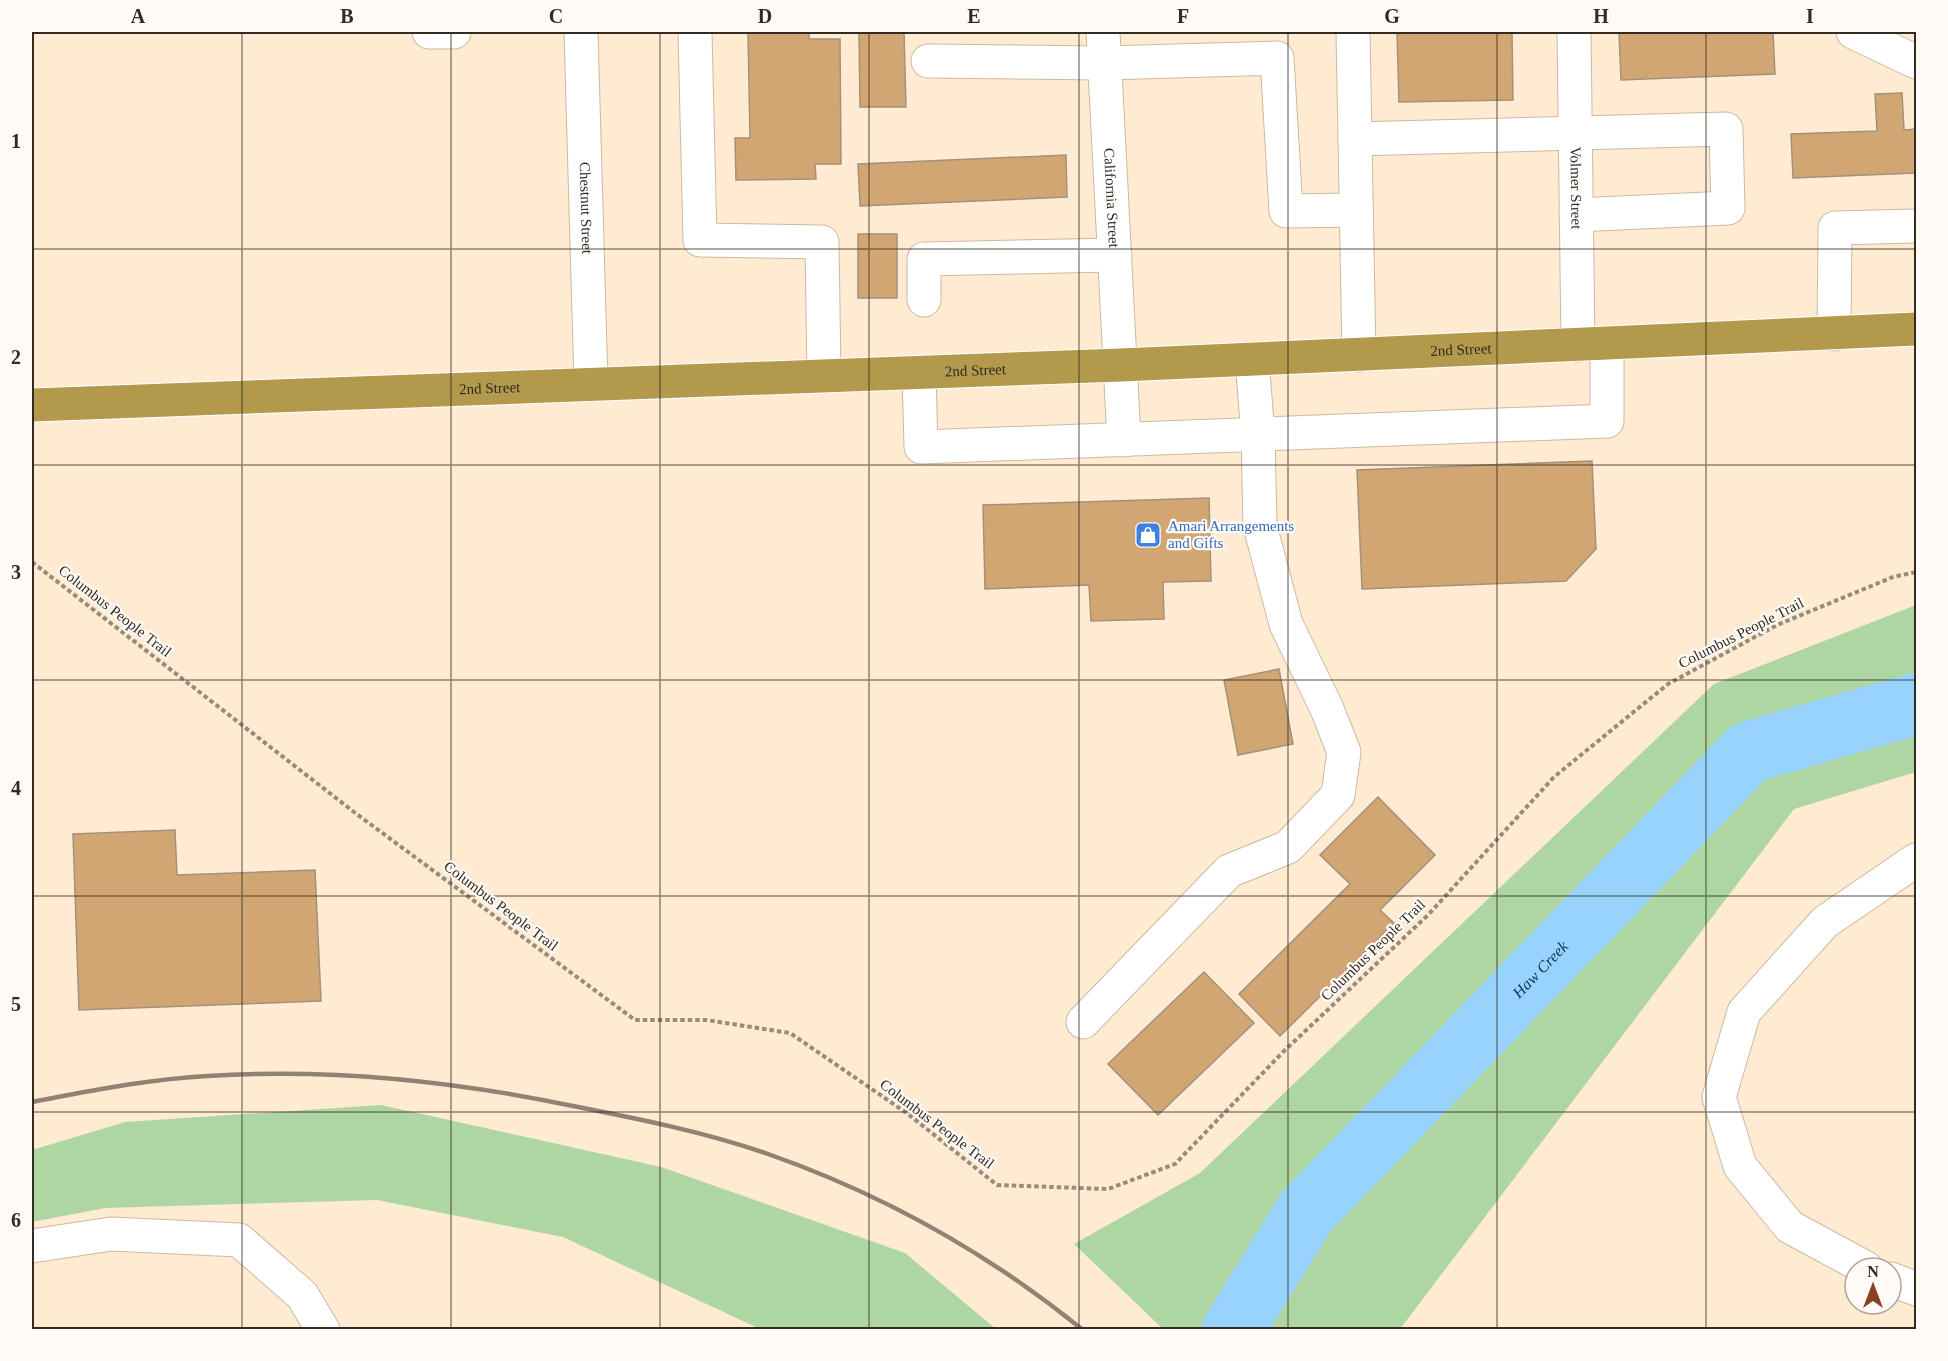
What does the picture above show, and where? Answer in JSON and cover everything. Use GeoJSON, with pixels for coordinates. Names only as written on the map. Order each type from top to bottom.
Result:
{"type":"FeatureCollection","features":[{"type":"Feature","properties":{"kind":"highway","name":"2nd Street"},"geometry":{"type":"LineString","coordinates":[[32,405],[1252,360],[1834,334],[1917,328]]}},
{"type":"Feature","properties":{"kind":"street"},"geometry":{"type":"LineString","coordinates":[[429,32],[454,32]]}},
{"type":"Feature","properties":{"kind":"street","name":"Chestnut Street"},"geometry":{"type":"LineString","coordinates":[[581,32],[591,384]]}},
{"type":"Feature","properties":{"kind":"street"},"geometry":{"type":"LineString","coordinates":[[695,32],[700,240],[822,242],[824,375]]}},
{"type":"Feature","properties":{"kind":"street"},"geometry":{"type":"LineString","coordinates":[[1353,32],[1359,355]]}},
{"type":"Feature","properties":{"kind":"street","name":"Volmer Street"},"geometry":{"type":"LineString","coordinates":[[1257,435],[1607,421],[1592,344],[1576,215],[1574,32]]}},
{"type":"Feature","properties":{"kind":"street"},"geometry":{"type":"LineString","coordinates":[[1853,32],[1917,62]]}},
{"type":"Feature","properties":{"kind":"street"},"geometry":{"type":"LineString","coordinates":[[928,61],[1104,47],[1277,58],[1286,211],[1356,210]]}},
{"type":"Feature","properties":{"kind":"street","name":"California Street"},"geometry":{"type":"LineString","coordinates":[[1104,47],[1125,440]]}},
{"type":"Feature","properties":{"kind":"street"},"geometry":{"type":"LineString","coordinates":[[1355,139],[1726,129],[1728,208],[1576,215]]}},
{"type":"Feature","properties":{"kind":"street"},"geometry":{"type":"LineString","coordinates":[[1834,334],[1835,228],[1917,226]]}},
{"type":"Feature","properties":{"kind":"street"},"geometry":{"type":"LineString","coordinates":[[924,300],[924,259],[1115,255]]}},
{"type":"Feature","properties":{"kind":"street"},"geometry":{"type":"LineString","coordinates":[[1083,1022],[1228,871],[1288,847],[1338,795],[1344,752],[1327,709],[1286,624],[1260,526],[1252,360]]}},
{"type":"Feature","properties":{"kind":"street"},"geometry":{"type":"LineString","coordinates":[[919,373],[921,447],[1257,435]]}},
{"type":"Feature","properties":{"kind":"street"},"geometry":{"type":"LineString","coordinates":[[1844,1256],[1790,1227],[1740,1166],[1719,1097],[1744,1012],[1825,922],[1917,860]]}},
{"type":"Feature","properties":{"kind":"street"},"geometry":{"type":"LineString","coordinates":[[32,1246],[111,1234],[239,1240],[302,1295],[323,1329]]}},
{"type":"Feature","properties":{"kind":"path","name":"Columbus People Trail"},"geometry":{"type":"LineString","coordinates":[[32,562],[354,812],[634,1020],[706,1020],[790,1033],[908,1114],[997,1185],[1108,1189],[1175,1164],[1283,1052],[1428,915],[1554,777],[1668,684],[1777,625],[1893,577],[1917,572]]}},
{"type":"Feature","properties":{"kind":"green space"},"geometry":{"type":"Polygon","coordinates":[[[1916,605],[1916,772],[1794,809],[1400,1329],[1163,1329],[1074,1244],[1200,1173],[1714,684],[1916,605]]]}},
{"type":"Feature","properties":{"kind":"green space"},"geometry":{"type":"Polygon","coordinates":[[[381,1105],[661,1167],[905,1253],[996,1329],[760,1329],[563,1237],[377,1200],[105,1208],[32,1222],[32,1150],[125,1122],[381,1105]]]}},
{"type":"Feature","properties":{"kind":"building"},"geometry":{"type":"Polygon","coordinates":[[[748,32],[809,32],[809,39],[840,39],[841,164],[815,164],[816,179],[736,180],[735,138],[750,138],[748,32]]]}},
{"type":"Feature","properties":{"kind":"building"},"geometry":{"type":"Polygon","coordinates":[[[859,32],[904,32],[906,107],[860,107],[859,32]]]}},
{"type":"Feature","properties":{"kind":"building"},"geometry":{"type":"Polygon","coordinates":[[[1397,32],[1512,32],[1513,100],[1399,102],[1397,32]]]}},
{"type":"Feature","properties":{"kind":"building"},"geometry":{"type":"Polygon","coordinates":[[[1619,32],[1773,32],[1775,74],[1621,80],[1619,32]]]}},
{"type":"Feature","properties":{"kind":"building"},"geometry":{"type":"Polygon","coordinates":[[[1902,93],[1904,130],[1916,129],[1916,173],[1793,178],[1791,134],[1877,131],[1875,94],[1902,93]]]}},
{"type":"Feature","properties":{"kind":"building"},"geometry":{"type":"Polygon","coordinates":[[[1066,155],[1067,197],[860,206],[858,164],[1066,155]]]}},
{"type":"Feature","properties":{"kind":"building"},"geometry":{"type":"Polygon","coordinates":[[[858,234],[897,234],[897,298],[858,298],[858,234]]]}},
{"type":"Feature","properties":{"kind":"building"},"geometry":{"type":"Polygon","coordinates":[[[1592,461],[1596,549],[1566,581],[1362,589],[1357,470],[1592,461]]]}},
{"type":"Feature","properties":{"kind":"building"},"geometry":{"type":"Polygon","coordinates":[[[1209,498],[1211,581],[1163,582],[1164,619],[1091,621],[1089,585],[985,589],[983,505],[1209,498]]]}},
{"type":"Feature","properties":{"kind":"building"},"geometry":{"type":"Polygon","coordinates":[[[1279,669],[1293,744],[1238,755],[1224,680],[1279,669]]]}},
{"type":"Feature","properties":{"kind":"building"},"geometry":{"type":"Polygon","coordinates":[[[1378,797],[1435,855],[1380,910],[1394,923],[1280,1036],[1239,994],[1350,884],[1320,855],[1378,797]]]}},
{"type":"Feature","properties":{"kind":"building"},"geometry":{"type":"Polygon","coordinates":[[[175,830],[177,875],[315,870],[321,1001],[79,1010],[73,834],[175,830]]]}},
{"type":"Feature","properties":{"kind":"building"},"geometry":{"type":"Polygon","coordinates":[[[1204,972],[1254,1023],[1158,1115],[1108,1064],[1204,972]]]}},
{"type":"Feature","properties":{"kind":"waterway","name":"Haw Creek"},"geometry":{"type":"LineString","coordinates":[[1233,1330],[1306,1212],[1749,752],[1916,704]]}},
{"type":"Feature","properties":{"kind":"railway"},"geometry":{"type":"LineString","coordinates":[[32,1102],[120,1086],[208,1076],[346,1075],[437,1083],[483,1090],[647,1121],[720,1139],[768,1154],[893,1207],[972,1251],[1047,1302],[1083,1330]]}},
{"type":"Feature","properties":{"kind":"place","name":"Amari Arrangements and Gifts"},"geometry":{"type":"Point","coordinates":[1148,535]}}]}
